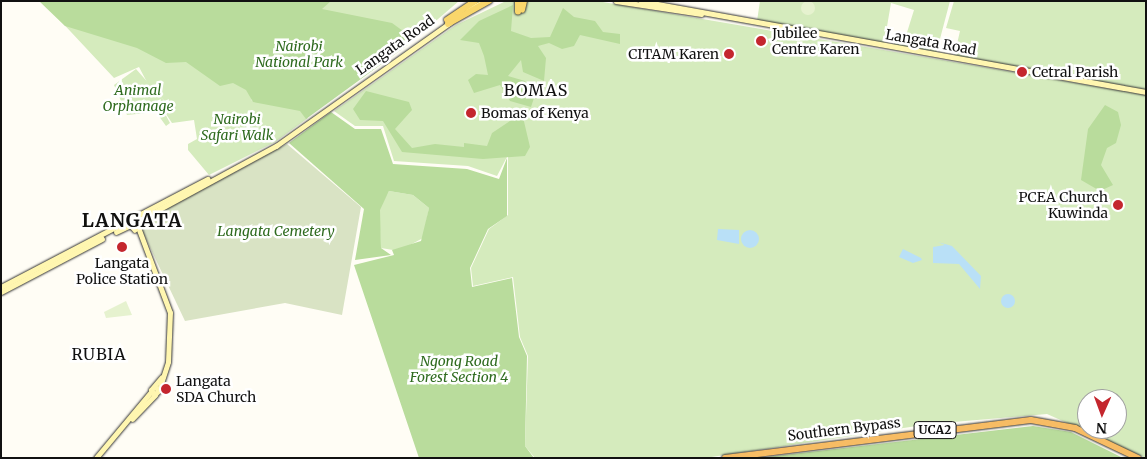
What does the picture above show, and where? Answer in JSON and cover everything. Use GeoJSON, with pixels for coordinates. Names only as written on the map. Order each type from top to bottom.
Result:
{"type":"FeatureCollection","features":[{"type":"Feature","properties":{"kind":"highway","name":"Southern Bypass"},"geometry":{"type":"LineString","coordinates":[[725,458],[1030,420],[1075,428],[1138,458]]}},
{"type":"Feature","properties":{"kind":"highway","name":"Southern Bypass"},"geometry":{"type":"LineString","coordinates":[[735,458],[1026,423],[1067,429],[1132,458]]}},
{"type":"Feature","properties":{"kind":"main road"},"geometry":{"type":"LineString","coordinates":[[447,22],[470,1]]}},
{"type":"Feature","properties":{"kind":"main road"},"geometry":{"type":"LineString","coordinates":[[447,22],[474,1]]}},
{"type":"Feature","properties":{"kind":"main road"},"geometry":{"type":"LineString","coordinates":[[447,22],[484,2],[495,1]]}},
{"type":"Feature","properties":{"kind":"main road"},"geometry":{"type":"LineString","coordinates":[[518,1],[520,11],[524,1]]}},
{"type":"Feature","properties":{"kind":"main road","name":"Langata Road"},"geometry":{"type":"LineString","coordinates":[[616,1],[712,15]]}},
{"type":"Feature","properties":{"kind":"main road","name":"Langata Road"},"geometry":{"type":"LineString","coordinates":[[640,1],[1146,92]]}},
{"type":"Feature","properties":{"kind":"main road","name":"Langata Road"},"geometry":{"type":"LineString","coordinates":[[1,287],[135,224],[144,212],[277,143],[447,22],[484,2]]}},
{"type":"Feature","properties":{"kind":"main road","name":"Langata Road"},"geometry":{"type":"LineString","coordinates":[[1,292],[72,253],[135,224],[276,146],[447,22]]}},
{"type":"Feature","properties":{"kind":"main road"},"geometry":{"type":"LineString","coordinates":[[125,228],[135,224]]}},
{"type":"Feature","properties":{"kind":"main road"},"geometry":{"type":"LineString","coordinates":[[96,458],[158,389],[163,379],[170,347],[168,301],[135,224]]}},
{"type":"Feature","properties":{"kind":"main road"},"geometry":{"type":"LineString","coordinates":[[135,224],[160,282],[168,323],[165,365],[158,389]]}},
{"type":"Feature","properties":{"kind":"main road"},"geometry":{"type":"LineString","coordinates":[[100,458],[153,393]]}},
{"type":"Feature","properties":{"kind":"green space","name":"Nairobi National Park"},"geometry":{"type":"Polygon","coordinates":[[[39,1],[331,1],[322,9],[392,23],[403,31],[409,44],[306,119],[300,111],[253,102],[246,90],[233,83],[220,86],[186,62],[166,63],[137,48],[65,26],[39,1]]]}},
{"type":"Feature","properties":{"kind":"green space","name":"Nairobi National Park"},"geometry":{"type":"Polygon","coordinates":[[[42,1],[459,1],[409,44],[407,41],[301,108],[248,84],[252,101],[300,109],[308,118],[275,142],[209,175],[188,150],[188,144],[197,139],[194,120],[172,123],[164,111],[169,105],[149,86],[139,67],[114,78],[42,1]]]}},
{"type":"Feature","properties":{"kind":"green space"},"geometry":{"type":"Polygon","coordinates":[[[506,1],[597,1],[1146,95],[1146,458],[1103,439],[1127,439],[1127,389],[1077,389],[1077,427],[1047,414],[930,424],[705,458],[535,458],[525,446],[528,356],[520,337],[513,277],[473,286],[471,268],[489,229],[508,215],[508,155],[497,176],[468,166],[394,161],[383,126],[355,126],[334,111],[456,25],[506,1]]]}},
{"type":"Feature","properties":{"kind":"green space"},"geometry":{"type":"Polygon","coordinates":[[[760,1],[950,1],[936,54],[894,48],[894,40],[904,42],[914,10],[891,3],[884,44],[757,21],[760,1]]]}},
{"type":"Feature","properties":{"kind":"green space"},"geometry":{"type":"Polygon","coordinates":[[[805,1],[811,1],[815,8],[811,15],[805,15],[801,11],[801,5],[805,1]]]}},
{"type":"Feature","properties":{"kind":"green space"},"geometry":{"type":"Polygon","coordinates":[[[954,1],[1146,1],[1146,90],[954,57],[960,31],[946,28],[954,1]]]}},
{"type":"Feature","properties":{"kind":"green space"},"geometry":{"type":"Polygon","coordinates":[[[513,5],[511,31],[531,38],[550,37],[563,8],[574,17],[595,21],[603,32],[620,34],[620,44],[580,35],[574,46],[562,49],[549,43],[538,46],[546,58],[544,81],[523,72],[521,60],[508,76],[525,81],[534,98],[531,107],[510,101],[500,85],[474,93],[468,80],[476,74],[488,75],[484,56],[479,43],[460,40],[479,21],[513,5]]]}},
{"type":"Feature","properties":{"kind":"green space","name":"Animal Orphanage"},"geometry":{"type":"Polygon","coordinates":[[[136,69],[167,104],[163,110],[170,123],[166,126],[156,112],[127,115],[114,85],[136,69]]]}},
{"type":"Feature","properties":{"kind":"green space"},"geometry":{"type":"Polygon","coordinates":[[[366,91],[409,102],[412,110],[395,129],[412,148],[435,144],[464,147],[464,143],[487,146],[492,133],[522,113],[530,147],[525,156],[483,159],[402,152],[383,121],[360,120],[353,109],[366,91]]]}},
{"type":"Feature","properties":{"kind":"green space"},"geometry":{"type":"Polygon","coordinates":[[[1105,105],[1118,112],[1121,125],[1116,143],[1107,148],[1101,165],[1113,185],[1100,191],[1081,180],[1088,129],[1105,105]]]}},
{"type":"Feature","properties":{"kind":"green space","name":"Ngong Road Forest Section 4"},"geometry":{"type":"Polygon","coordinates":[[[331,112],[355,129],[381,129],[393,164],[467,169],[499,179],[507,158],[507,216],[488,229],[470,268],[472,287],[512,278],[519,337],[527,356],[525,446],[534,458],[419,458],[354,265],[394,255],[392,250],[421,241],[429,208],[413,195],[389,191],[380,210],[381,248],[391,255],[355,260],[364,209],[289,143],[331,112]]]}},
{"type":"Feature","properties":{"kind":"green space","name":"Langata Cemetery"},"geometry":{"type":"Polygon","coordinates":[[[287,144],[361,207],[342,315],[285,303],[185,321],[138,222],[287,144]]]}},
{"type":"Feature","properties":{"kind":"green space"},"geometry":{"type":"Polygon","coordinates":[[[389,191],[413,195],[429,208],[423,238],[399,251],[381,248],[379,210],[389,191]]]}},
{"type":"Feature","properties":{"kind":"green space"},"geometry":{"type":"Polygon","coordinates":[[[126,301],[132,315],[106,318],[104,312],[126,301]]]}},
{"type":"Feature","properties":{"kind":"green space"},"geometry":{"type":"Polygon","coordinates":[[[1033,426],[1071,432],[1077,435],[1077,439],[1085,439],[1123,458],[757,458],[1033,426]]]}},
{"type":"Feature","properties":{"kind":"water"},"geometry":{"type":"Polygon","coordinates":[[[718,229],[739,230],[739,244],[717,240],[718,229]]]}},
{"type":"Feature","properties":{"kind":"water"},"geometry":{"type":"Polygon","coordinates":[[[746,230],[754,230],[759,235],[757,246],[746,248],[741,243],[741,235],[746,230]]]}},
{"type":"Feature","properties":{"kind":"water"},"geometry":{"type":"Polygon","coordinates":[[[938,242],[952,246],[981,276],[980,289],[959,264],[933,263],[933,247],[945,245],[938,242]]]}},
{"type":"Feature","properties":{"kind":"water"},"geometry":{"type":"Polygon","coordinates":[[[903,249],[922,260],[913,263],[899,257],[903,249]]]}},
{"type":"Feature","properties":{"kind":"water"},"geometry":{"type":"Polygon","coordinates":[[[1005,294],[1011,294],[1015,301],[1011,308],[1005,308],[1001,304],[1001,298],[1005,294]]]}},
{"type":"Feature","properties":{"kind":"place","name":"Jubilee Centre Karen"},"geometry":{"type":"Point","coordinates":[761,41]}},
{"type":"Feature","properties":{"kind":"place","name":"CITAM Karen"},"geometry":{"type":"Point","coordinates":[729,54]}},
{"type":"Feature","properties":{"kind":"place","name":"Cetral Parish"},"geometry":{"type":"Point","coordinates":[1022,72]}},
{"type":"Feature","properties":{"kind":"place","name":"Bomas of Kenya"},"geometry":{"type":"Point","coordinates":[471,113]}},
{"type":"Feature","properties":{"kind":"place","name":"PCEA Church Kuwinda"},"geometry":{"type":"Point","coordinates":[1118,205]}},
{"type":"Feature","properties":{"kind":"place","name":"Langata Police Station"},"geometry":{"type":"Point","coordinates":[122,247]}},
{"type":"Feature","properties":{"kind":"place","name":"Langata SDA Church"},"geometry":{"type":"Point","coordinates":[166,389]}},
{"type":"Feature","properties":{"kind":"district","name":"BOMAS"},"geometry":{"type":"Point","coordinates":[536,90]}},
{"type":"Feature","properties":{"kind":"district","name":"LANGATA"},"geometry":{"type":"Point","coordinates":[132,221]}},
{"type":"Feature","properties":{"kind":"district","name":"RUBIA"},"geometry":{"type":"Point","coordinates":[99,354]}},
{"type":"Feature","properties":{"kind":"park label","name":"Nairobi Safari Walk"},"geometry":{"type":"Point","coordinates":[237,128]}}]}
